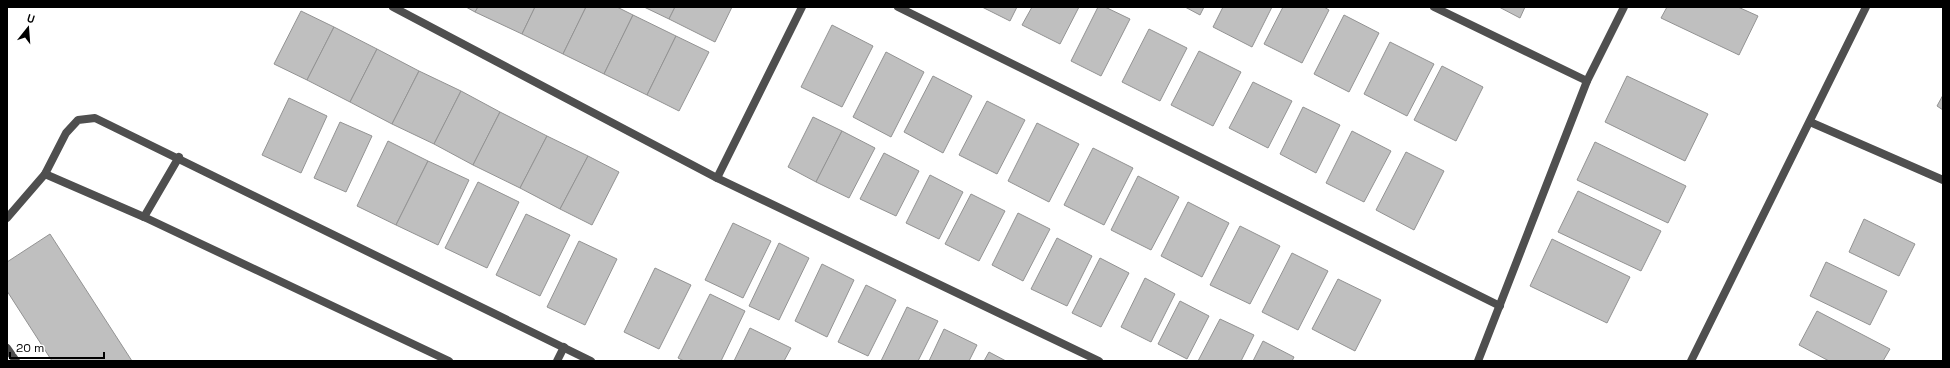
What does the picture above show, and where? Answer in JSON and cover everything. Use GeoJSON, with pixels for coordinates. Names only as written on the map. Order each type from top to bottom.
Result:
{"type":"FeatureCollection","features":[{"type":"Feature","properties":{"kind":"street"},"geometry":{"type":"LineString","coordinates":[[393,7],[717,178],[1099,361]]}},
{"type":"Feature","properties":{"kind":"street"},"geometry":{"type":"LineString","coordinates":[[717,178],[802,7]]}},
{"type":"Feature","properties":{"kind":"street"},"geometry":{"type":"LineString","coordinates":[[898,7],[1500,306]]}},
{"type":"Feature","properties":{"kind":"street"},"geometry":{"type":"LineString","coordinates":[[1434,7],[1587,81]]}},
{"type":"Feature","properties":{"kind":"street"},"geometry":{"type":"LineString","coordinates":[[1478,361],[1587,81],[1624,7]]}},
{"type":"Feature","properties":{"kind":"street"},"geometry":{"type":"LineString","coordinates":[[1691,361],[1866,7]]}},
{"type":"Feature","properties":{"kind":"street"},"geometry":{"type":"LineString","coordinates":[[7,218],[45,174],[66,133],[78,120],[95,118],[178,157],[591,361]]}},
{"type":"Feature","properties":{"kind":"street"},"geometry":{"type":"LineString","coordinates":[[1810,122],[1943,180]]}},
{"type":"Feature","properties":{"kind":"street"},"geometry":{"type":"LineString","coordinates":[[144,217],[178,157]]}},
{"type":"Feature","properties":{"kind":"street"},"geometry":{"type":"LineString","coordinates":[[45,174],[144,217],[448,361]]}},
{"type":"Feature","properties":{"kind":"street"},"geometry":{"type":"LineString","coordinates":[[557,361],[564,347]]}},
{"type":"Feature","properties":{"kind":"street"},"geometry":{"type":"LineString","coordinates":[[7,348],[16,361]]}},
{"type":"Feature","properties":{"kind":"building"},"geometry":{"type":"Polygon","coordinates":[[[466,7],[478,7],[475,12],[466,7]]]}},
{"type":"Feature","properties":{"kind":"building"},"geometry":{"type":"Polygon","coordinates":[[[478,7],[535,7],[522,34],[475,12],[478,7]]]}},
{"type":"Feature","properties":{"kind":"building"},"geometry":{"type":"Polygon","coordinates":[[[535,7],[586,7],[563,54],[522,34],[535,7]]]}},
{"type":"Feature","properties":{"kind":"building"},"geometry":{"type":"Polygon","coordinates":[[[586,7],[617,7],[633,15],[604,74],[563,54],[586,7]]]}},
{"type":"Feature","properties":{"kind":"building"},"geometry":{"type":"Polygon","coordinates":[[[644,7],[675,7],[669,19],[644,7]]]}},
{"type":"Feature","properties":{"kind":"building"},"geometry":{"type":"Polygon","coordinates":[[[675,7],[732,7],[715,42],[669,19],[675,7]]]}},
{"type":"Feature","properties":{"kind":"building"},"geometry":{"type":"Polygon","coordinates":[[[982,7],[1017,7],[1010,21],[982,7]]]}},
{"type":"Feature","properties":{"kind":"building"},"geometry":{"type":"Polygon","coordinates":[[[1032,7],[1079,7],[1060,44],[1022,25],[1032,7]]]}},
{"type":"Feature","properties":{"kind":"building"},"geometry":{"type":"Polygon","coordinates":[[[1098,7],[1105,7],[1130,19],[1101,76],[1071,61],[1098,7]]]}},
{"type":"Feature","properties":{"kind":"building"},"geometry":{"type":"Polygon","coordinates":[[[1185,7],[1204,7],[1200,15],[1185,7]]]}},
{"type":"Feature","properties":{"kind":"building"},"geometry":{"type":"Polygon","coordinates":[[[1223,7],[1272,7],[1252,47],[1213,27],[1223,7]]]}},
{"type":"Feature","properties":{"kind":"building"},"geometry":{"type":"Polygon","coordinates":[[[1283,7],[1324,7],[1329,10],[1302,63],[1264,44],[1283,7]]]}},
{"type":"Feature","properties":{"kind":"building"},"geometry":{"type":"Polygon","coordinates":[[[1499,7],[1525,7],[1520,18],[1499,7]]]}},
{"type":"Feature","properties":{"kind":"building"},"geometry":{"type":"Polygon","coordinates":[[[1667,7],[1738,7],[1758,16],[1739,55],[1661,18],[1667,7]]]}},
{"type":"Feature","properties":{"kind":"building"},"geometry":{"type":"Polygon","coordinates":[[[301,11],[334,27],[307,80],[274,64],[301,11]]]}},
{"type":"Feature","properties":{"kind":"building"},"geometry":{"type":"Polygon","coordinates":[[[633,15],[676,36],[647,95],[604,74],[633,15]]]}},
{"type":"Feature","properties":{"kind":"building"},"geometry":{"type":"Polygon","coordinates":[[[1344,15],[1379,33],[1349,92],[1314,74],[1344,15]]]}},
{"type":"Feature","properties":{"kind":"building"},"geometry":{"type":"Polygon","coordinates":[[[832,25],[873,46],[842,107],[801,87],[832,25]]]}},
{"type":"Feature","properties":{"kind":"building"},"geometry":{"type":"Polygon","coordinates":[[[334,27],[377,49],[350,102],[307,80],[334,27]]]}},
{"type":"Feature","properties":{"kind":"building"},"geometry":{"type":"Polygon","coordinates":[[[1149,29],[1187,48],[1160,101],[1122,82],[1149,29]]]}},
{"type":"Feature","properties":{"kind":"building"},"geometry":{"type":"Polygon","coordinates":[[[676,36],[709,52],[679,111],[647,95],[676,36]]]}},
{"type":"Feature","properties":{"kind":"building"},"geometry":{"type":"Polygon","coordinates":[[[1390,42],[1434,64],[1407,116],[1364,94],[1390,42]]]}},
{"type":"Feature","properties":{"kind":"building"},"geometry":{"type":"Polygon","coordinates":[[[377,49],[419,71],[392,124],[350,102],[377,49]]]}},
{"type":"Feature","properties":{"kind":"building"},"geometry":{"type":"Polygon","coordinates":[[[1199,51],[1241,72],[1213,126],[1171,105],[1199,51]]]}},
{"type":"Feature","properties":{"kind":"building"},"geometry":{"type":"Polygon","coordinates":[[[886,52],[924,72],[891,137],[853,117],[886,52]]]}},
{"type":"Feature","properties":{"kind":"building"},"geometry":{"type":"Polygon","coordinates":[[[1442,66],[1483,87],[1456,141],[1414,120],[1442,66]]]}},
{"type":"Feature","properties":{"kind":"building"},"geometry":{"type":"Polygon","coordinates":[[[419,71],[461,91],[434,144],[392,124],[419,71]]]}},
{"type":"Feature","properties":{"kind":"building"},"geometry":{"type":"Polygon","coordinates":[[[933,76],[972,96],[943,153],[904,132],[933,76]]]}},
{"type":"Feature","properties":{"kind":"building"},"geometry":{"type":"Polygon","coordinates":[[[1627,76],[1708,114],[1685,161],[1605,122],[1627,76]]]}},
{"type":"Feature","properties":{"kind":"building"},"geometry":{"type":"Polygon","coordinates":[[[1253,82],[1292,101],[1268,148],[1229,128],[1253,82]]]}},
{"type":"Feature","properties":{"kind":"building"},"geometry":{"type":"Polygon","coordinates":[[[461,91],[500,112],[473,165],[434,144],[461,91]]]}},
{"type":"Feature","properties":{"kind":"building"},"geometry":{"type":"Polygon","coordinates":[[[1943,95],[1943,110],[1937,106],[1943,95]]]}},
{"type":"Feature","properties":{"kind":"building"},"geometry":{"type":"Polygon","coordinates":[[[289,98],[327,116],[301,173],[262,155],[289,98]]]}},
{"type":"Feature","properties":{"kind":"building"},"geometry":{"type":"Polygon","coordinates":[[[987,101],[1025,120],[997,174],[959,155],[987,101]]]}},
{"type":"Feature","properties":{"kind":"building"},"geometry":{"type":"Polygon","coordinates":[[[1303,107],[1340,125],[1316,173],[1280,154],[1303,107]]]}},
{"type":"Feature","properties":{"kind":"building"},"geometry":{"type":"Polygon","coordinates":[[[500,112],[547,136],[520,188],[473,165],[500,112]]]}},
{"type":"Feature","properties":{"kind":"building"},"geometry":{"type":"Polygon","coordinates":[[[813,117],[842,131],[816,182],[788,167],[813,117]]]}},
{"type":"Feature","properties":{"kind":"building"},"geometry":{"type":"Polygon","coordinates":[[[340,122],[372,136],[346,192],[314,178],[340,122]]]}},
{"type":"Feature","properties":{"kind":"building"},"geometry":{"type":"Polygon","coordinates":[[[1037,123],[1079,144],[1049,202],[1008,181],[1037,123]]]}},
{"type":"Feature","properties":{"kind":"building"},"geometry":{"type":"Polygon","coordinates":[[[842,131],[875,148],[849,198],[816,182],[842,131]]]}},
{"type":"Feature","properties":{"kind":"building"},"geometry":{"type":"Polygon","coordinates":[[[1352,131],[1391,151],[1364,202],[1326,183],[1352,131]]]}},
{"type":"Feature","properties":{"kind":"building"},"geometry":{"type":"Polygon","coordinates":[[[547,136],[588,156],[560,209],[520,188],[547,136]]]}},
{"type":"Feature","properties":{"kind":"building"},"geometry":{"type":"Polygon","coordinates":[[[388,141],[428,161],[396,225],[357,206],[388,141]]]}},
{"type":"Feature","properties":{"kind":"building"},"geometry":{"type":"Polygon","coordinates":[[[1595,142],[1686,186],[1668,223],[1577,180],[1595,142]]]}},
{"type":"Feature","properties":{"kind":"building"},"geometry":{"type":"Polygon","coordinates":[[[1093,148],[1133,168],[1104,225],[1064,205],[1093,148]]]}},
{"type":"Feature","properties":{"kind":"building"},"geometry":{"type":"Polygon","coordinates":[[[1406,152],[1444,171],[1414,230],[1376,210],[1406,152]]]}},
{"type":"Feature","properties":{"kind":"building"},"geometry":{"type":"Polygon","coordinates":[[[884,153],[919,171],[896,216],[860,199],[884,153]]]}},
{"type":"Feature","properties":{"kind":"building"},"geometry":{"type":"Polygon","coordinates":[[[588,156],[619,172],[592,225],[560,209],[588,156]]]}},
{"type":"Feature","properties":{"kind":"building"},"geometry":{"type":"Polygon","coordinates":[[[428,161],[469,180],[438,245],[396,225],[428,161]]]}},
{"type":"Feature","properties":{"kind":"building"},"geometry":{"type":"Polygon","coordinates":[[[930,175],[963,192],[939,239],[906,223],[930,175]]]}},
{"type":"Feature","properties":{"kind":"building"},"geometry":{"type":"Polygon","coordinates":[[[1138,176],[1179,197],[1151,250],[1111,230],[1138,176]]]}},
{"type":"Feature","properties":{"kind":"building"},"geometry":{"type":"Polygon","coordinates":[[[478,182],[519,202],[487,268],[445,248],[478,182]]]}},
{"type":"Feature","properties":{"kind":"building"},"geometry":{"type":"Polygon","coordinates":[[[1578,191],[1661,231],[1641,271],[1558,232],[1578,191]]]}},
{"type":"Feature","properties":{"kind":"building"},"geometry":{"type":"Polygon","coordinates":[[[971,194],[1005,211],[979,261],[945,244],[971,194]]]}},
{"type":"Feature","properties":{"kind":"building"},"geometry":{"type":"Polygon","coordinates":[[[1188,202],[1229,223],[1202,277],[1161,256],[1188,202]]]}},
{"type":"Feature","properties":{"kind":"building"},"geometry":{"type":"Polygon","coordinates":[[[1018,213],[1050,229],[1023,281],[992,265],[1018,213]]]}},
{"type":"Feature","properties":{"kind":"building"},"geometry":{"type":"Polygon","coordinates":[[[526,214],[570,235],[540,296],[496,275],[526,214]]]}},
{"type":"Feature","properties":{"kind":"building"},"geometry":{"type":"Polygon","coordinates":[[[1864,219],[1915,244],[1899,276],[1849,252],[1864,219]]]}},
{"type":"Feature","properties":{"kind":"building"},"geometry":{"type":"Polygon","coordinates":[[[733,223],[771,241],[743,298],[705,280],[733,223]]]}},
{"type":"Feature","properties":{"kind":"building"},"geometry":{"type":"Polygon","coordinates":[[[1240,226],[1280,246],[1250,304],[1210,285],[1240,226]]]}},
{"type":"Feature","properties":{"kind":"building"},"geometry":{"type":"Polygon","coordinates":[[[50,234],[132,361],[52,361],[7,291],[7,262],[50,234]]]}},
{"type":"Feature","properties":{"kind":"building"},"geometry":{"type":"Polygon","coordinates":[[[1057,238],[1092,256],[1067,306],[1031,289],[1057,238]]]}},
{"type":"Feature","properties":{"kind":"building"},"geometry":{"type":"Polygon","coordinates":[[[1552,239],[1630,277],[1607,323],[1530,286],[1552,239]]]}},
{"type":"Feature","properties":{"kind":"building"},"geometry":{"type":"Polygon","coordinates":[[[579,241],[617,259],[585,325],[547,307],[579,241]]]}},
{"type":"Feature","properties":{"kind":"building"},"geometry":{"type":"Polygon","coordinates":[[[779,243],[809,258],[779,320],[749,306],[779,243]]]}},
{"type":"Feature","properties":{"kind":"building"},"geometry":{"type":"Polygon","coordinates":[[[1292,253],[1328,271],[1298,330],[1262,312],[1292,253]]]}},
{"type":"Feature","properties":{"kind":"building"},"geometry":{"type":"Polygon","coordinates":[[[1100,258],[1129,273],[1101,327],[1072,313],[1100,258]]]}},
{"type":"Feature","properties":{"kind":"building"},"geometry":{"type":"Polygon","coordinates":[[[1826,262],[1887,291],[1870,325],[1810,296],[1826,262]]]}},
{"type":"Feature","properties":{"kind":"building"},"geometry":{"type":"Polygon","coordinates":[[[822,264],[854,280],[827,337],[795,321],[822,264]]]}},
{"type":"Feature","properties":{"kind":"building"},"geometry":{"type":"Polygon","coordinates":[[[655,268],[691,285],[659,349],[624,332],[655,268]]]}},
{"type":"Feature","properties":{"kind":"building"},"geometry":{"type":"Polygon","coordinates":[[[1145,278],[1175,294],[1151,342],[1121,327],[1145,278]]]}},
{"type":"Feature","properties":{"kind":"building"},"geometry":{"type":"Polygon","coordinates":[[[1338,279],[1381,300],[1355,351],[1312,329],[1338,279]]]}},
{"type":"Feature","properties":{"kind":"building"},"geometry":{"type":"Polygon","coordinates":[[[866,285],[896,300],[868,356],[838,342],[866,285]]]}},
{"type":"Feature","properties":{"kind":"building"},"geometry":{"type":"Polygon","coordinates":[[[710,294],[745,311],[721,361],[684,361],[678,358],[710,294]]]}},
{"type":"Feature","properties":{"kind":"building"},"geometry":{"type":"Polygon","coordinates":[[[1180,301],[1209,316],[1187,359],[1158,344],[1180,301]]]}},
{"type":"Feature","properties":{"kind":"building"},"geometry":{"type":"Polygon","coordinates":[[[907,307],[938,321],[918,361],[881,361],[907,307]]]}},
{"type":"Feature","properties":{"kind":"building"},"geometry":{"type":"Polygon","coordinates":[[[1817,311],[1890,349],[1883,361],[1829,361],[1799,345],[1817,311]]]}},
{"type":"Feature","properties":{"kind":"building"},"geometry":{"type":"Polygon","coordinates":[[[1220,319],[1254,335],[1241,361],[1198,361],[1220,319]]]}},
{"type":"Feature","properties":{"kind":"building"},"geometry":{"type":"Polygon","coordinates":[[[750,328],[791,348],[784,361],[734,361],[750,328]]]}},
{"type":"Feature","properties":{"kind":"building"},"geometry":{"type":"Polygon","coordinates":[[[944,329],[977,345],[969,361],[929,361],[944,329]]]}},
{"type":"Feature","properties":{"kind":"building"},"geometry":{"type":"Polygon","coordinates":[[[1263,341],[1294,357],[1292,361],[1253,361],[1263,341]]]}},
{"type":"Feature","properties":{"kind":"building"},"geometry":{"type":"Polygon","coordinates":[[[989,352],[1006,361],[984,361],[989,352]]]}}]}
